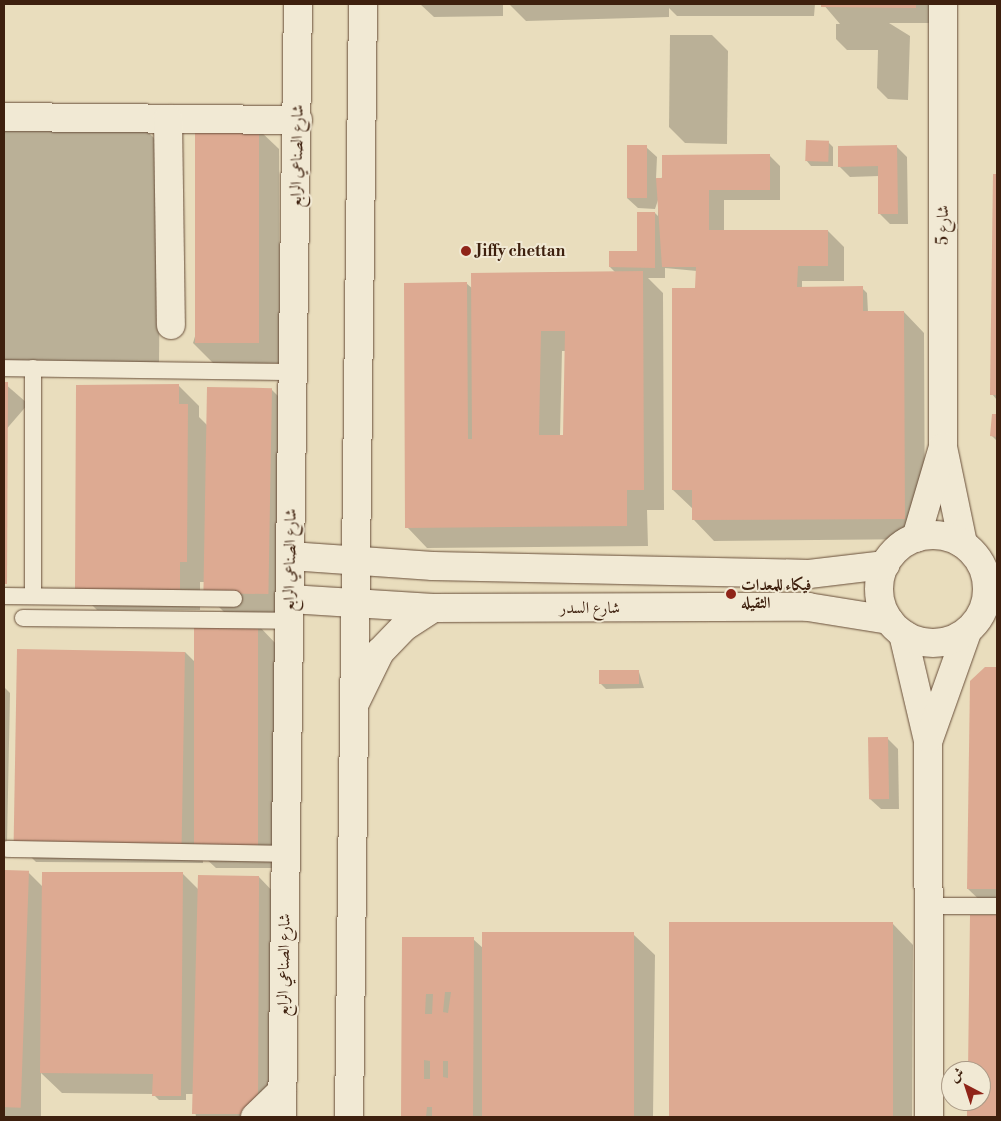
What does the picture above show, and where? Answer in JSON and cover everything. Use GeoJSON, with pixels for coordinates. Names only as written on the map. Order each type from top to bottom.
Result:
{"type":"FeatureCollection","features":[{"type":"Feature","properties":{"kind":"street","name":"شارع الصناعي الرابع"},"geometry":{"type":"LineString","coordinates":[[282,1104],[298,120],[298,4]]}},
{"type":"Feature","properties":{"kind":"street"},"geometry":{"type":"LineString","coordinates":[[349,1117],[351,714],[363,4]]}},
{"type":"Feature","properties":{"kind":"street","name":"شارع 5"},"geometry":{"type":"LineString","coordinates":[[916,538],[943,446],[943,4]]}},
{"type":"Feature","properties":{"kind":"street"},"geometry":{"type":"LineString","coordinates":[[4,117],[298,120]]}},
{"type":"Feature","properties":{"kind":"street"},"geometry":{"type":"LineString","coordinates":[[168,119],[171,325]]}},
{"type":"Feature","properties":{"kind":"street","name":"شارع 5"},"geometry":{"type":"LineString","coordinates":[[943,446],[980,558]]}},
{"type":"Feature","properties":{"kind":"street"},"geometry":{"type":"LineString","coordinates":[[928,741],[981,621],[987,580],[980,558],[932,535],[916,538],[898,549],[885,565],[879,593],[896,627],[928,741],[929,1117]]}},
{"type":"Feature","properties":{"kind":"street"},"geometry":{"type":"LineString","coordinates":[[290,556],[354,561],[809,574],[885,565]]}},
{"type":"Feature","properties":{"kind":"street","name":"شارع السدر"},"geometry":{"type":"LineString","coordinates":[[289,610],[353,603],[433,608],[808,608],[896,627]]}},
{"type":"Feature","properties":{"kind":"street"},"geometry":{"type":"LineString","coordinates":[[351,714],[380,652],[404,627],[433,608]]}},
{"type":"Feature","properties":{"kind":"street"},"geometry":{"type":"LineString","coordinates":[[896,627],[924,642],[939,642],[981,621]]}},
{"type":"Feature","properties":{"kind":"street"},"geometry":{"type":"LineString","coordinates":[[255,1117],[282,1104]]}},
{"type":"Feature","properties":{"kind":"lane"},"geometry":{"type":"LineString","coordinates":[[4,368],[294,372]]}},
{"type":"Feature","properties":{"kind":"lane"},"geometry":{"type":"LineString","coordinates":[[33,368],[33,596]]}},
{"type":"Feature","properties":{"kind":"lane"},"geometry":{"type":"LineString","coordinates":[[4,596],[234,599]]}},
{"type":"Feature","properties":{"kind":"lane"},"geometry":{"type":"LineString","coordinates":[[23,618],[289,610]]}},
{"type":"Feature","properties":{"kind":"lane"},"geometry":{"type":"LineString","coordinates":[[7,849],[286,854]]}},
{"type":"Feature","properties":{"kind":"lane"},"geometry":{"type":"LineString","coordinates":[[929,906],[997,906]]}},
{"type":"Feature","properties":{"kind":"building"},"geometry":{"type":"Polygon","coordinates":[[[821,4],[916,4],[916,8],[821,7],[821,4]]]}},
{"type":"Feature","properties":{"kind":"building"},"geometry":{"type":"Polygon","coordinates":[[[195,127],[259,127],[259,343],[195,343],[195,127]]]}},
{"type":"Feature","properties":{"kind":"building"},"geometry":{"type":"Polygon","coordinates":[[[806,140],[829,141],[828,162],[805,161],[806,140]]]}},
{"type":"Feature","properties":{"kind":"building"},"geometry":{"type":"Polygon","coordinates":[[[627,145],[647,145],[647,198],[627,198],[627,145]]]}},
{"type":"Feature","properties":{"kind":"building"},"geometry":{"type":"Polygon","coordinates":[[[897,145],[898,214],[878,214],[878,166],[838,167],[838,146],[897,145]]]}},
{"type":"Feature","properties":{"kind":"building"},"geometry":{"type":"Polygon","coordinates":[[[770,154],[770,190],[709,190],[709,230],[828,230],[828,266],[798,266],[797,287],[863,286],[863,311],[904,311],[905,519],[692,520],[692,490],[672,490],[672,288],[695,288],[696,267],[662,267],[656,178],[662,178],[662,155],[770,154]]]}},
{"type":"Feature","properties":{"kind":"building"},"geometry":{"type":"Polygon","coordinates":[[[993,174],[997,174],[997,395],[990,395],[993,174]]]}},
{"type":"Feature","properties":{"kind":"building"},"geometry":{"type":"Polygon","coordinates":[[[637,212],[655,212],[655,268],[609,267],[609,251],[637,251],[637,212]]]}},
{"type":"Feature","properties":{"kind":"building"},"geometry":{"type":"Polygon","coordinates":[[[643,271],[644,490],[627,490],[627,526],[405,528],[404,283],[467,282],[468,439],[472,439],[471,273],[643,271]],[[541,331],[539,435],[563,435],[565,331],[541,331]]]}},
{"type":"Feature","properties":{"kind":"building"},"geometry":{"type":"Polygon","coordinates":[[[4,382],[8,382],[7,584],[4,584],[4,382]]]}},
{"type":"Feature","properties":{"kind":"building"},"geometry":{"type":"Polygon","coordinates":[[[179,384],[179,404],[188,404],[187,562],[180,562],[180,590],[75,590],[76,385],[179,384]]]}},
{"type":"Feature","properties":{"kind":"building"},"geometry":{"type":"Polygon","coordinates":[[[207,387],[272,388],[268,594],[203,593],[207,387]]]}},
{"type":"Feature","properties":{"kind":"building"},"geometry":{"type":"Polygon","coordinates":[[[992,414],[997,414],[997,437],[990,436],[992,414]]]}},
{"type":"Feature","properties":{"kind":"building"},"geometry":{"type":"Polygon","coordinates":[[[194,624],[258,624],[258,848],[194,848],[194,624]]]}},
{"type":"Feature","properties":{"kind":"building"},"geometry":{"type":"Polygon","coordinates":[[[17,649],[185,652],[182,844],[14,841],[17,649]]]}},
{"type":"Feature","properties":{"kind":"building"},"geometry":{"type":"Polygon","coordinates":[[[985,667],[997,667],[997,889],[967,889],[970,681],[985,667]]]}},
{"type":"Feature","properties":{"kind":"building"},"geometry":{"type":"Polygon","coordinates":[[[599,670],[639,670],[639,684],[599,684],[599,670]]]}},
{"type":"Feature","properties":{"kind":"building"},"geometry":{"type":"Polygon","coordinates":[[[868,737],[888,737],[889,799],[869,799],[868,737]]]}},
{"type":"Feature","properties":{"kind":"building"},"geometry":{"type":"Polygon","coordinates":[[[5,870],[29,871],[21,1108],[4,1107],[5,870]]]}},
{"type":"Feature","properties":{"kind":"building"},"geometry":{"type":"Polygon","coordinates":[[[42,872],[183,872],[181,1096],[152,1096],[153,1074],[40,1073],[42,872]]]}},
{"type":"Feature","properties":{"kind":"building"},"geometry":{"type":"Polygon","coordinates":[[[198,875],[259,876],[258,1106],[250,1114],[192,1114],[198,875]]]}},
{"type":"Feature","properties":{"kind":"building"},"geometry":{"type":"Polygon","coordinates":[[[970,915],[997,915],[997,1117],[967,1117],[967,1111],[991,1111],[991,1061],[968,1061],[970,915]]]}},
{"type":"Feature","properties":{"kind":"building"},"geometry":{"type":"Polygon","coordinates":[[[669,922],[893,922],[893,1117],[669,1117],[669,922]]]}},
{"type":"Feature","properties":{"kind":"building"},"geometry":{"type":"Polygon","coordinates":[[[482,932],[634,932],[634,1117],[482,1117],[482,932]]]}},
{"type":"Feature","properties":{"kind":"building"},"geometry":{"type":"Polygon","coordinates":[[[402,937],[474,937],[473,1117],[432,1117],[432,1107],[427,1107],[426,1117],[401,1117],[402,937]],[[445,992],[443,1012],[448,1013],[451,992],[445,992]],[[426,994],[425,1014],[432,1014],[433,994],[426,994]],[[424,1060],[424,1079],[430,1079],[430,1061],[424,1060]],[[443,1061],[443,1077],[448,1078],[448,1061],[443,1061]]]}},
{"type":"Feature","properties":{"kind":"place","name":"Jiffy chettan"},"geometry":{"type":"Point","coordinates":[466,251]}},
{"type":"Feature","properties":{"kind":"place","name":"فيكاء للمعدات الثقيله"},"geometry":{"type":"Point","coordinates":[731,594]}}]}
